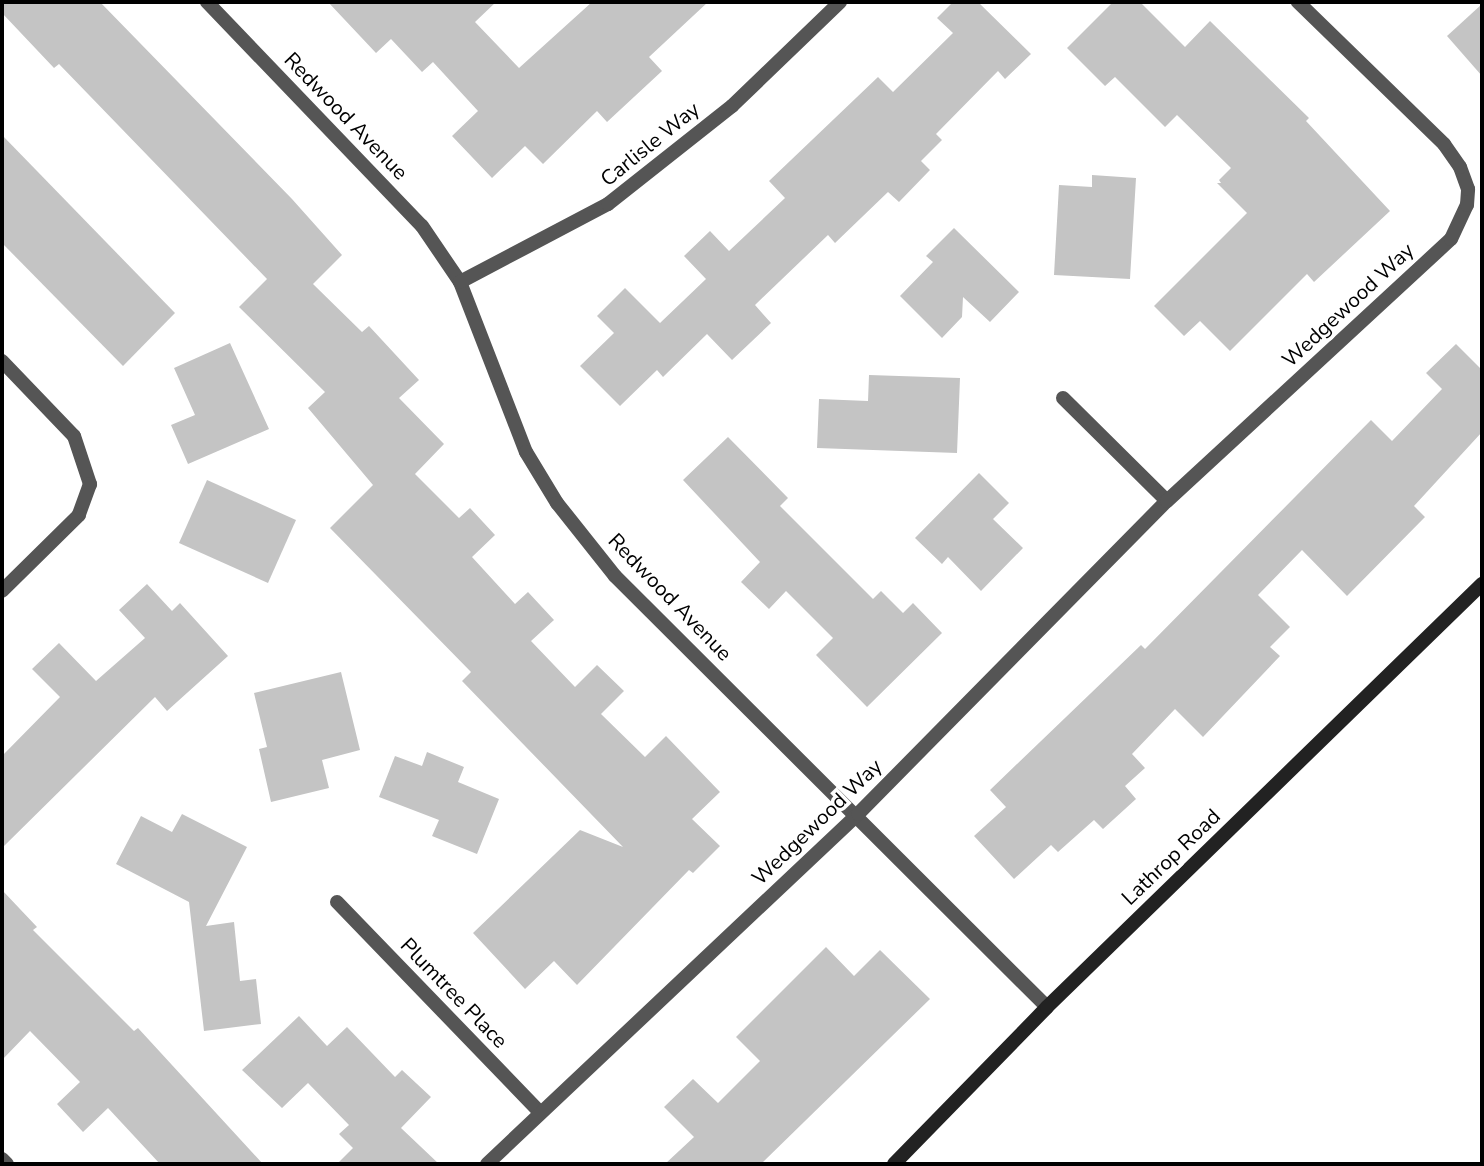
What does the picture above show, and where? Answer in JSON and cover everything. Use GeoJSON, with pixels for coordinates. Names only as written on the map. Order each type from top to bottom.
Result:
{"type":"FeatureCollection","features":[{"type":"Feature","properties":{"kind":"main road","name":"Lathrop Road"},"geometry":{"type":"LineString","coordinates":[[894,1164],[1047,1007],[1482,584]]}},
{"type":"Feature","properties":{"kind":"street","name":"Redwood Avenue"},"geometry":{"type":"LineString","coordinates":[[207,2],[422,226],[460,282],[526,452],[557,503],[615,576],[858,814],[1047,1007]]}},
{"type":"Feature","properties":{"kind":"street","name":"Carlisle Way"},"geometry":{"type":"LineString","coordinates":[[460,282],[608,204],[732,106],[840,2]]}},
{"type":"Feature","properties":{"kind":"street","name":"Wedgewood Way"},"geometry":{"type":"LineString","coordinates":[[487,1164],[858,814],[1167,501],[1451,239],[1467,205],[1468,189],[1444,144],[1298,2]]}},
{"type":"Feature","properties":{"kind":"street"},"geometry":{"type":"LineString","coordinates":[[2,361],[74,436],[90,484],[79,515],[2,591]]}},
{"type":"Feature","properties":{"kind":"street"},"geometry":{"type":"LineString","coordinates":[[1063,398],[1167,501]]}},
{"type":"Feature","properties":{"kind":"street","name":"Plumtree Place"},"geometry":{"type":"LineString","coordinates":[[337,902],[541,1113]]}},
{"type":"Feature","properties":{"kind":"street"},"geometry":{"type":"LineString","coordinates":[[2,1159],[7,1164]]}},
{"type":"Feature","properties":{"kind":"building"},"geometry":{"type":"Polygon","coordinates":[[[2,2],[100,2],[292,199],[342,255],[313,284],[362,332],[369,326],[419,380],[399,398],[444,444],[415,474],[459,518],[470,508],[495,535],[472,557],[515,604],[528,592],[554,620],[531,641],[575,687],[597,665],[624,691],[601,714],[645,757],[666,736],[720,792],[692,819],[720,846],[693,873],[689,870],[577,985],[554,961],[525,989],[473,933],[580,830],[623,847],[462,681],[471,672],[330,528],[373,485],[308,408],[325,392],[239,307],[267,279],[59,64],[54,68],[2,13],[2,2]]]}},
{"type":"Feature","properties":{"kind":"building"},"geometry":{"type":"Polygon","coordinates":[[[328,2],[496,2],[475,22],[519,68],[592,2],[708,2],[649,57],[662,71],[607,122],[597,111],[543,164],[525,146],[492,178],[452,136],[478,111],[433,62],[422,72],[391,39],[376,53],[328,2]]]}},
{"type":"Feature","properties":{"kind":"building"},"geometry":{"type":"Polygon","coordinates":[[[953,2],[978,2],[1031,54],[1005,79],[998,71],[936,134],[942,140],[921,161],[930,170],[899,202],[888,192],[835,243],[828,235],[755,305],[771,323],[732,360],[707,334],[663,377],[657,370],[620,406],[580,366],[614,333],[597,316],[625,288],[660,323],[706,279],[684,256],[710,231],[729,251],[785,198],[769,181],[878,77],[893,92],[953,33],[937,18],[953,2]]]}},
{"type":"Feature","properties":{"kind":"building"},"geometry":{"type":"Polygon","coordinates":[[[1113,2],[1140,2],[1185,47],[1210,21],[1309,118],[1306,121],[1390,211],[1314,282],[1307,274],[1230,351],[1200,321],[1184,336],[1154,306],[1247,213],[1217,183],[1221,183],[1219,180],[1231,168],[1177,115],[1165,127],[1115,77],[1105,86],[1067,48],[1113,2]]]}},
{"type":"Feature","properties":{"kind":"building"},"geometry":{"type":"Polygon","coordinates":[[[1482,4],[1482,76],[1447,36],[1482,4]]]}},
{"type":"Feature","properties":{"kind":"building"},"geometry":{"type":"Polygon","coordinates":[[[2,135],[175,313],[123,366],[2,243],[2,135]]]}},
{"type":"Feature","properties":{"kind":"building"},"geometry":{"type":"Polygon","coordinates":[[[1092,175],[1136,178],[1130,279],[1054,275],[1059,185],[1092,187],[1092,175]]]}},
{"type":"Feature","properties":{"kind":"building"},"geometry":{"type":"Polygon","coordinates":[[[954,228],[1019,292],[990,322],[963,297],[962,317],[942,338],[900,296],[933,262],[926,256],[954,228]]]}},
{"type":"Feature","properties":{"kind":"building"},"geometry":{"type":"Polygon","coordinates":[[[230,343],[269,429],[188,464],[171,425],[195,415],[174,368],[230,343]]]}},
{"type":"Feature","properties":{"kind":"building"},"geometry":{"type":"Polygon","coordinates":[[[1456,344],[1482,370],[1482,432],[1414,506],[1425,517],[1347,596],[1302,550],[1258,595],[1290,627],[1270,647],[1280,656],[1203,737],[1175,709],[1132,754],[1145,768],[1125,786],[1136,799],[1103,829],[1094,820],[1058,852],[1051,845],[1014,879],[974,836],[1006,807],[990,790],[1141,645],[1145,649],[1371,420],[1392,441],[1442,389],[1426,373],[1456,344]]]}},
{"type":"Feature","properties":{"kind":"building"},"geometry":{"type":"Polygon","coordinates":[[[869,375],[960,378],[957,453],[817,448],[819,399],[868,401],[869,375]]]}},
{"type":"Feature","properties":{"kind":"building"},"geometry":{"type":"Polygon","coordinates":[[[728,437],[788,498],[780,506],[873,599],[881,591],[903,613],[913,603],[942,633],[867,707],[816,655],[833,638],[786,591],[769,609],[741,582],[760,562],[683,480],[728,437]]]}},
{"type":"Feature","properties":{"kind":"building"},"geometry":{"type":"Polygon","coordinates":[[[979,473],[1009,503],[993,519],[1023,548],[981,591],[948,557],[942,564],[915,538],[979,473]]]}},
{"type":"Feature","properties":{"kind":"building"},"geometry":{"type":"Polygon","coordinates":[[[207,480],[296,520],[268,583],[179,543],[207,480]]]}},
{"type":"Feature","properties":{"kind":"building"},"geometry":{"type":"Polygon","coordinates":[[[147,584],[172,611],[180,603],[228,656],[167,711],[155,697],[2,848],[2,756],[60,697],[32,669],[59,643],[96,681],[145,638],[119,610],[147,584]]]}},
{"type":"Feature","properties":{"kind":"building"},"geometry":{"type":"Polygon","coordinates":[[[341,672],[360,750],[322,760],[329,788],[271,802],[259,749],[267,747],[254,693],[341,672]]]}},
{"type":"Feature","properties":{"kind":"building"},"geometry":{"type":"Polygon","coordinates":[[[427,752],[464,767],[458,782],[499,799],[477,854],[432,836],[439,820],[379,797],[395,756],[422,766],[427,752]]]}},
{"type":"Feature","properties":{"kind":"building"},"geometry":{"type":"Polygon","coordinates":[[[182,814],[247,847],[206,926],[234,922],[240,981],[256,979],[261,1024],[204,1031],[189,902],[116,864],[141,816],[172,832],[182,814]]]}},
{"type":"Feature","properties":{"kind":"building"},"geometry":{"type":"Polygon","coordinates":[[[2,890],[37,927],[33,930],[134,1031],[138,1028],[263,1164],[160,1164],[108,1108],[83,1132],[57,1104],[80,1082],[30,1031],[2,1060],[2,890]]]}},
{"type":"Feature","properties":{"kind":"building"},"geometry":{"type":"Polygon","coordinates":[[[826,947],[854,976],[880,950],[930,999],[761,1164],[665,1164],[694,1137],[664,1107],[693,1079],[718,1103],[760,1061],[736,1037],[826,947]]]}},
{"type":"Feature","properties":{"kind":"building"},"geometry":{"type":"Polygon","coordinates":[[[299,1016],[327,1046],[347,1027],[395,1077],[402,1070],[431,1097],[401,1128],[439,1164],[337,1164],[353,1148],[339,1134],[349,1125],[308,1083],[282,1108],[242,1070],[299,1016]]]}}]}
